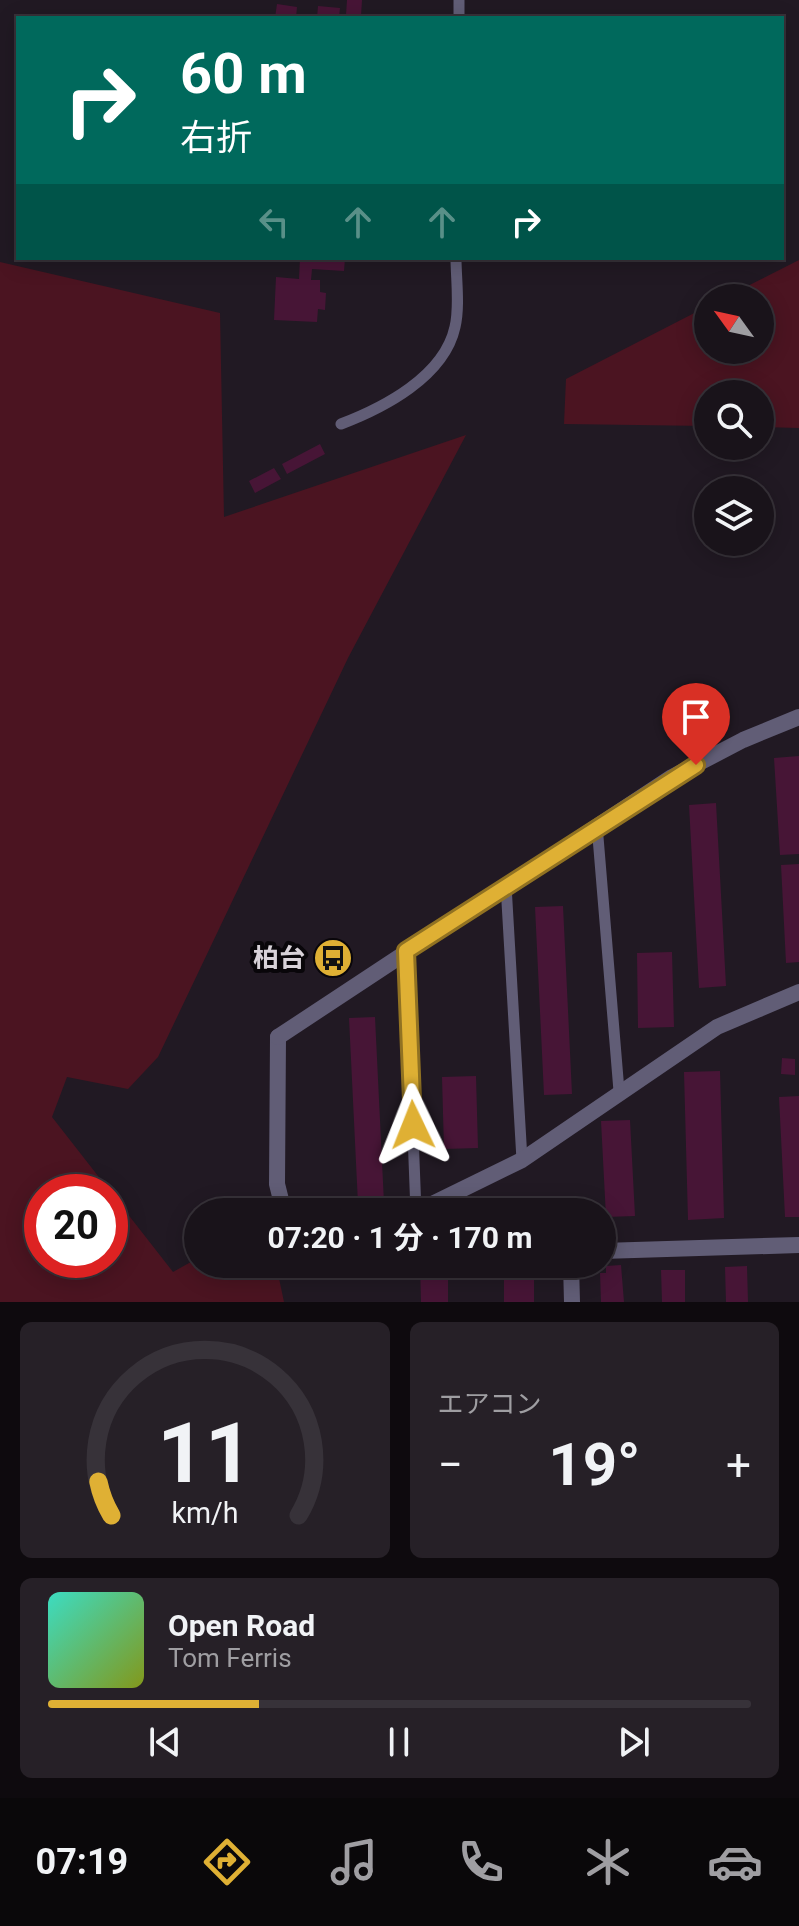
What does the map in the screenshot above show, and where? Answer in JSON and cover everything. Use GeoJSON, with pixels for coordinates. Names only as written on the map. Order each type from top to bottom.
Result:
{"type":"FeatureCollection","features":[{"type":"Feature","properties":{"kind":"street"},"geometry":{"type":"LineString","coordinates":[[280,1198],[277,1184],[278,1037],[672,777],[743,740],[799,717]]}},
{"type":"Feature","properties":{"kind":"street"},"geometry":{"type":"LineString","coordinates":[[445,1198],[522,1160],[717,1027],[799,992]]}},
{"type":"Feature","properties":{"kind":"street"},"geometry":{"type":"LineString","coordinates":[[616,1251],[799,1245]]}},
{"type":"Feature","properties":{"kind":"street"},"geometry":{"type":"LineString","coordinates":[[571,1278],[572,1302]]}},
{"type":"Feature","properties":{"kind":"lane"},"geometry":{"type":"LineString","coordinates":[[341,424],[376,411],[414,384],[440,358],[455,327],[456,260]]}},
{"type":"Feature","properties":{"kind":"lane"},"geometry":{"type":"LineString","coordinates":[[597,825],[619,1091]]}},
{"type":"Feature","properties":{"kind":"lane"},"geometry":{"type":"LineString","coordinates":[[506,885],[522,1160]]}},
{"type":"Feature","properties":{"kind":"lane"},"geometry":{"type":"LineString","coordinates":[[406,951],[415,1198]]}},
{"type":"Feature","properties":{"kind":"shaded area"},"geometry":{"type":"Polygon","coordinates":[[[799,260],[799,428],[774,427],[774,380],[694,380],[694,426],[564,424],[566,379],[694,313],[694,364],[774,364],[774,284],[752,284],[799,260]]]}},
{"type":"Feature","properties":{"kind":"shaded area"},"geometry":{"type":"Polygon","coordinates":[[[0,262],[220,313],[224,517],[466,435],[348,658],[158,1057],[128,1089],[67,1077],[52,1117],[96,1174],[24,1174],[24,1278],[128,1278],[128,1214],[173,1272],[184,1266],[184,1278],[279,1278],[284,1302],[0,1302],[0,262]]]}},
{"type":"Feature","properties":{"kind":"building"},"geometry":{"type":"Polygon","coordinates":[[[347,0],[362,0],[361,16],[346,15],[347,0]]]}},
{"type":"Feature","properties":{"kind":"building"},"geometry":{"type":"Polygon","coordinates":[[[277,4],[297,7],[296,16],[275,16],[277,4]]]}},
{"type":"Feature","properties":{"kind":"building"},"geometry":{"type":"Polygon","coordinates":[[[318,6],[340,8],[339,16],[317,16],[318,6]]]}},
{"type":"Feature","properties":{"kind":"building"},"geometry":{"type":"Polygon","coordinates":[[[300,260],[345,260],[344,271],[312,269],[311,280],[320,280],[320,292],[326,293],[325,310],[318,309],[317,322],[274,320],[276,277],[299,279],[300,260]]]}},
{"type":"Feature","properties":{"kind":"building"},"geometry":{"type":"Polygon","coordinates":[[[320,444],[325,454],[287,474],[282,464],[320,444]]]}},
{"type":"Feature","properties":{"kind":"building"},"geometry":{"type":"Polygon","coordinates":[[[274,468],[281,479],[255,493],[249,481],[274,468]]]}},
{"type":"Feature","properties":{"kind":"building"},"geometry":{"type":"Polygon","coordinates":[[[799,756],[799,854],[780,855],[774,758],[799,756]]]}},
{"type":"Feature","properties":{"kind":"building"},"geometry":{"type":"Polygon","coordinates":[[[716,803],[726,986],[699,988],[689,805],[716,803]]]}},
{"type":"Feature","properties":{"kind":"building"},"geometry":{"type":"Polygon","coordinates":[[[799,864],[799,962],[786,963],[781,865],[799,864]]]}},
{"type":"Feature","properties":{"kind":"building"},"geometry":{"type":"Polygon","coordinates":[[[563,906],[572,1094],[544,1095],[535,907],[563,906]]]}},
{"type":"Feature","properties":{"kind":"building"},"geometry":{"type":"Polygon","coordinates":[[[672,952],[674,1027],[638,1028],[637,953],[672,952]]]}},
{"type":"Feature","properties":{"kind":"building"},"geometry":{"type":"Polygon","coordinates":[[[375,1017],[384,1198],[358,1198],[349,1018],[375,1017]]]}},
{"type":"Feature","properties":{"kind":"building"},"geometry":{"type":"Polygon","coordinates":[[[782,1058],[795,1059],[795,1075],[781,1074],[782,1058]]]}},
{"type":"Feature","properties":{"kind":"building"},"geometry":{"type":"Polygon","coordinates":[[[720,1071],[724,1218],[688,1220],[684,1072],[720,1071]]]}},
{"type":"Feature","properties":{"kind":"building"},"geometry":{"type":"Polygon","coordinates":[[[476,1076],[478,1148],[444,1149],[442,1077],[476,1076]]]}},
{"type":"Feature","properties":{"kind":"building"},"geometry":{"type":"Polygon","coordinates":[[[799,1096],[799,1217],[785,1217],[779,1097],[799,1096]]]}},
{"type":"Feature","properties":{"kind":"building"},"geometry":{"type":"Polygon","coordinates":[[[630,1120],[635,1216],[616,1217],[616,1198],[605,1198],[601,1121],[630,1120]]]}},
{"type":"Feature","properties":{"kind":"building"},"geometry":{"type":"Polygon","coordinates":[[[616,1265],[621,1265],[624,1302],[601,1302],[600,1278],[616,1278],[616,1265]]]}},
{"type":"Feature","properties":{"kind":"building"},"geometry":{"type":"Polygon","coordinates":[[[747,1266],[748,1302],[726,1302],[725,1267],[747,1266]]]}},
{"type":"Feature","properties":{"kind":"building"},"geometry":{"type":"Polygon","coordinates":[[[661,1270],[685,1270],[685,1302],[662,1302],[661,1270]]]}},
{"type":"Feature","properties":{"kind":"building"},"geometry":{"type":"Polygon","coordinates":[[[420,1278],[448,1278],[448,1302],[421,1302],[420,1278]]]}},
{"type":"Feature","properties":{"kind":"building"},"geometry":{"type":"Polygon","coordinates":[[[504,1278],[534,1278],[534,1302],[504,1302],[504,1278]]]}},
{"type":"Feature","properties":{"kind":"place","name":"柏台"},"geometry":{"type":"Point","coordinates":[333,958]}},
{"type":"Feature","properties":{"kind":"route"},"geometry":{"type":"LineString","coordinates":[[413,1125],[406,951],[672,777],[696,765]]}}]}
